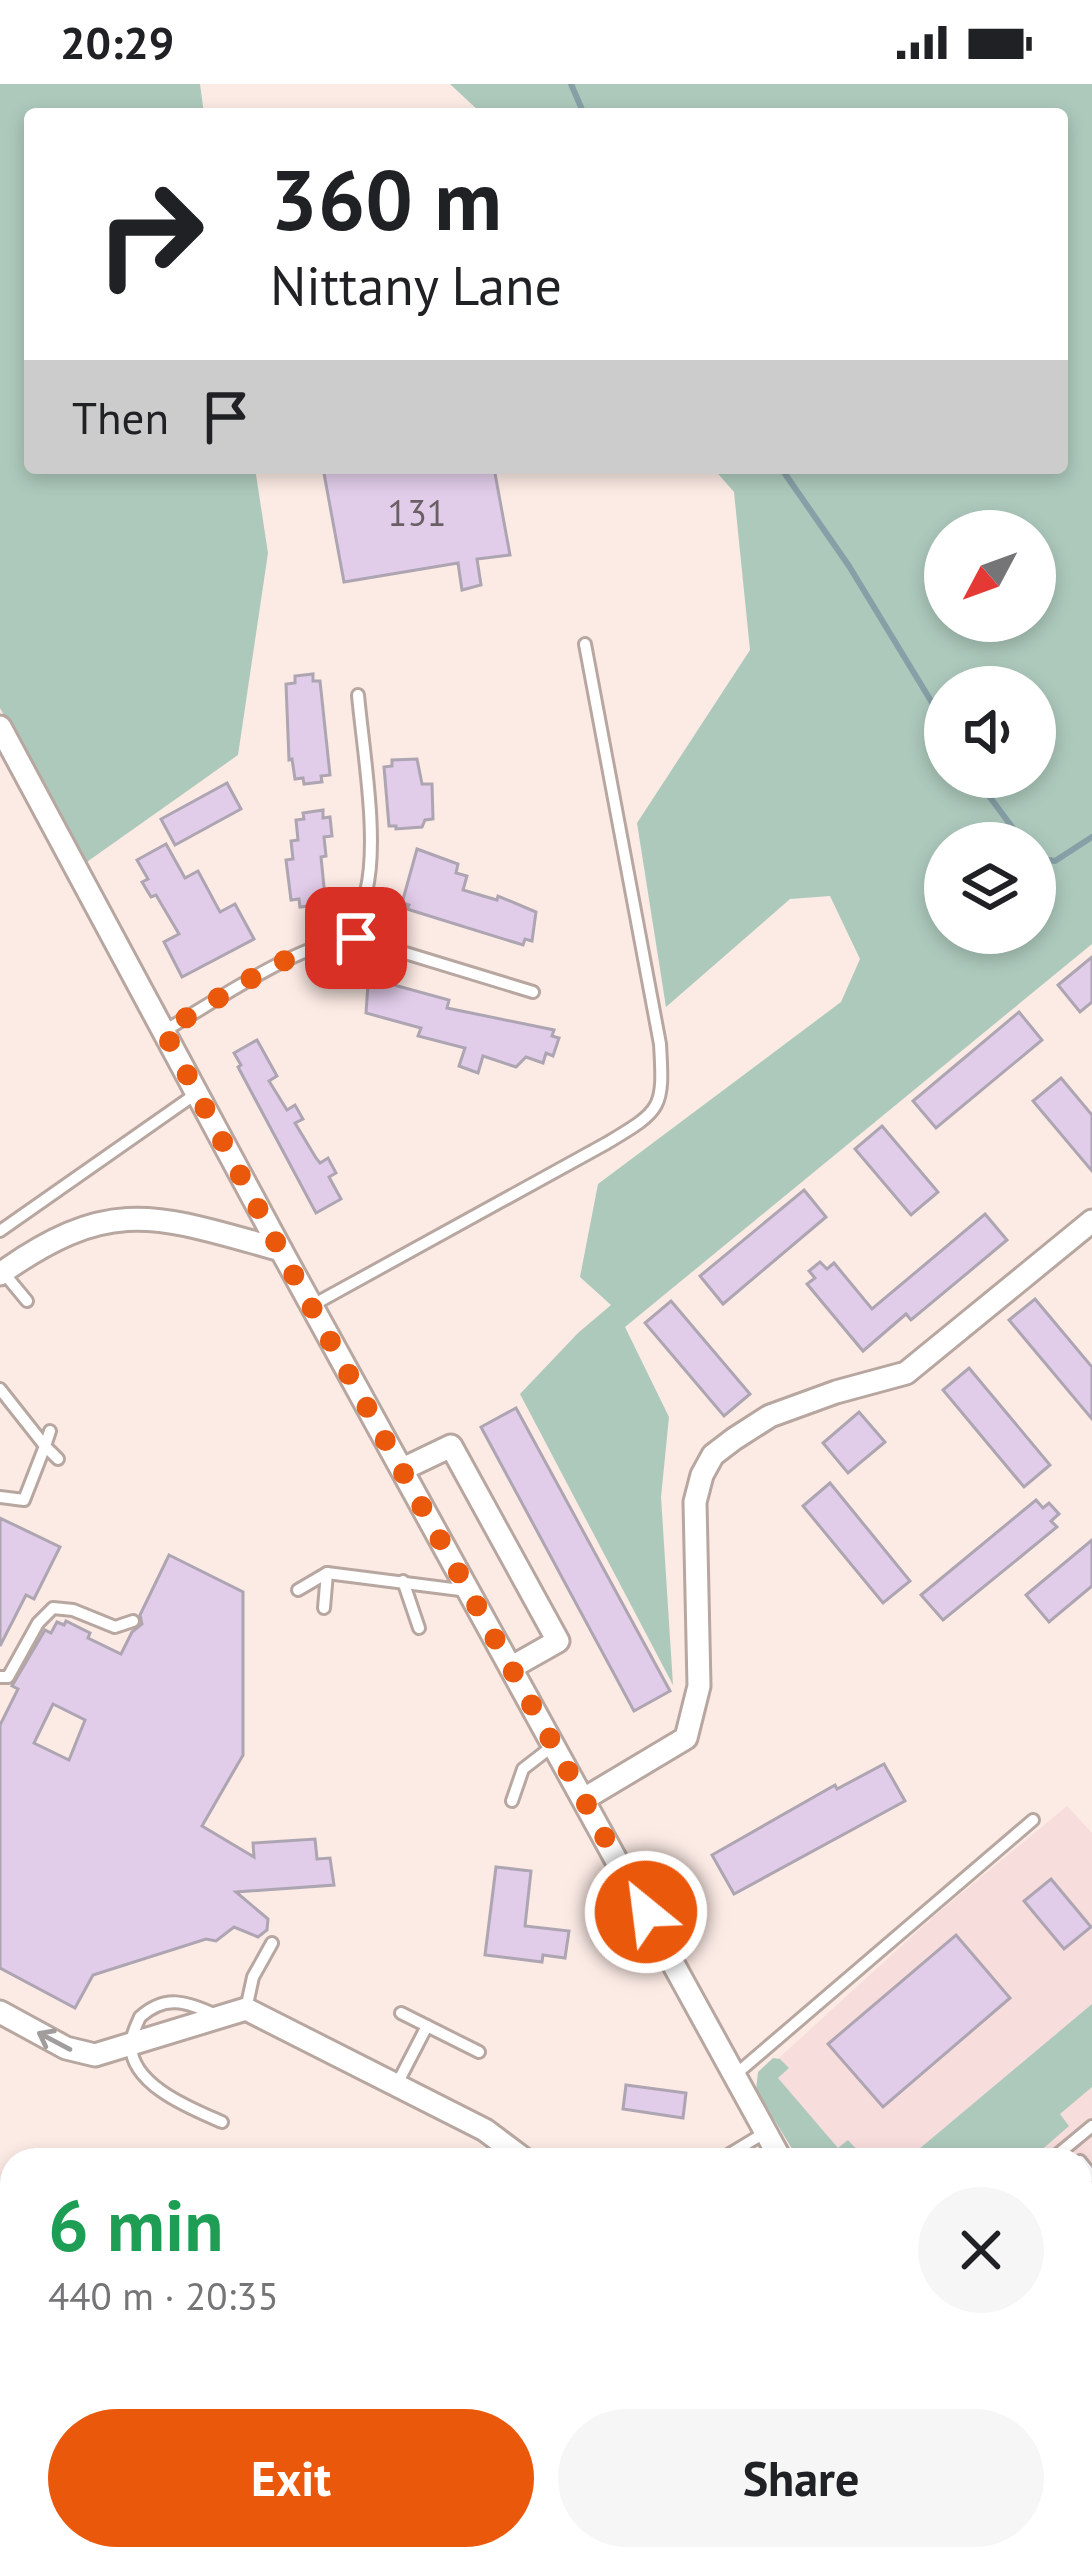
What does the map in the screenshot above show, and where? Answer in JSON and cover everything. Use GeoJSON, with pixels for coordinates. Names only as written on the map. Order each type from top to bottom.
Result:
{"type":"FeatureCollection","features":[{"type":"Feature","properties":{"kind":"street"},"geometry":{"type":"LineString","coordinates":[[0,727],[280,1250],[775,2148]]}},
{"type":"Feature","properties":{"kind":"street"},"geometry":{"type":"LineString","coordinates":[[2,1273],[55,1238],[92,1224],[134,1219],[173,1221],[280,1250]]}},
{"type":"Feature","properties":{"kind":"street"},"geometry":{"type":"LineString","coordinates":[[584,1799],[686,1738],[699,1686],[695,1502],[713,1455],[770,1416],[906,1373],[1092,1221]]}},
{"type":"Feature","properties":{"kind":"street"},"geometry":{"type":"LineString","coordinates":[[403,1469],[451,1446],[558,1641],[512,1666]]}},
{"type":"Feature","properties":{"kind":"street"},"geometry":{"type":"LineString","coordinates":[[0,2012],[77,2052],[106,2054],[245,2009],[485,2130],[506,2148]]}},
{"type":"Feature","properties":{"kind":"lane"},"geometry":{"type":"LineString","coordinates":[[311,1306],[607,1143],[658,1107],[663,1087],[660,1044],[585,644]]}},
{"type":"Feature","properties":{"kind":"lane"},"geometry":{"type":"LineString","coordinates":[[337,939],[352,924],[367,890],[370,848],[358,695]]}},
{"type":"Feature","properties":{"kind":"lane"},"geometry":{"type":"LineString","coordinates":[[164,1031],[309,949],[337,939],[356,938],[533,992]]}},
{"type":"Feature","properties":{"kind":"lane"},"geometry":{"type":"LineString","coordinates":[[0,1231],[197,1094]]}},
{"type":"Feature","properties":{"kind":"lane"},"geometry":{"type":"LineString","coordinates":[[2,1273],[27,1301]]}},
{"type":"Feature","properties":{"kind":"lane"},"geometry":{"type":"LineString","coordinates":[[0,1389],[58,1459]]}},
{"type":"Feature","properties":{"kind":"lane"},"geometry":{"type":"LineString","coordinates":[[0,1496],[24,1500],[50,1431]]}},
{"type":"Feature","properties":{"kind":"lane"},"geometry":{"type":"LineString","coordinates":[[298,1590],[327,1573],[471,1591]]}},
{"type":"Feature","properties":{"kind":"lane"},"geometry":{"type":"LineString","coordinates":[[324,1608],[327,1573]]}},
{"type":"Feature","properties":{"kind":"lane"},"geometry":{"type":"LineString","coordinates":[[403,1581],[419,1628]]}},
{"type":"Feature","properties":{"kind":"lane"},"geometry":{"type":"LineString","coordinates":[[0,1677],[8,1677],[38,1622],[53,1608],[73,1610],[115,1628],[133,1621]]}},
{"type":"Feature","properties":{"kind":"lane"},"geometry":{"type":"LineString","coordinates":[[512,1801],[523,1769],[554,1744]]}},
{"type":"Feature","properties":{"kind":"lane"},"geometry":{"type":"LineString","coordinates":[[735,2075],[1033,1820]]}},
{"type":"Feature","properties":{"kind":"lane"},"geometry":{"type":"LineString","coordinates":[[595,1920],[599,1889],[624,1872]]}},
{"type":"Feature","properties":{"kind":"lane"},"geometry":{"type":"LineString","coordinates":[[245,2009],[254,1977],[272,1943]]}},
{"type":"Feature","properties":{"kind":"lane"},"geometry":{"type":"LineString","coordinates":[[401,2013],[479,2052]]}},
{"type":"Feature","properties":{"kind":"lane"},"geometry":{"type":"LineString","coordinates":[[397,2084],[427,2026]]}},
{"type":"Feature","properties":{"kind":"lane"},"geometry":{"type":"LineString","coordinates":[[130,2045],[138,2066],[156,2088],[222,2122]]}},
{"type":"Feature","properties":{"kind":"lane"},"geometry":{"type":"LineString","coordinates":[[1066,2148],[1092,2126]]}},
{"type":"Feature","properties":{"kind":"lane"},"geometry":{"type":"LineString","coordinates":[[740,2148],[766,2132]]}},
{"type":"Feature","properties":{"kind":"shaded area"},"geometry":{"type":"Polygon","coordinates":[[[1067,1806],[1092,1833],[1092,2148],[803,2148],[767,2069],[933,1917],[1067,1806]]]}},
{"type":"Feature","properties":{"kind":"green space"},"geometry":{"type":"Polygon","coordinates":[[[0,84],[200,84],[203,108],[24,108],[24,474],[256,474],[268,553],[238,755],[84,864],[0,708],[0,84]]]}},
{"type":"Feature","properties":{"kind":"green space"},"geometry":{"type":"Polygon","coordinates":[[[450,84],[1092,84],[1092,944],[625,1327],[669,1417],[661,1497],[673,1685],[520,1394],[611,1305],[580,1277],[598,1184],[841,1002],[860,959],[830,896],[790,899],[666,1007],[637,823],[750,650],[734,492],[718,474],[1068,474],[1068,108],[476,108],[450,84]]]}},
{"type":"Feature","properties":{"kind":"green space"},"geometry":{"type":"Polygon","coordinates":[[[1092,2004],[1092,2087],[1060,2114],[1069,2126],[1044,2148],[920,2148],[1092,2004]]]}},
{"type":"Feature","properties":{"kind":"green space"},"geometry":{"type":"Polygon","coordinates":[[[773,2058],[780,2059],[789,2068],[778,2078],[838,2148],[792,2148],[756,2090],[758,2072],[773,2058]]]}},
{"type":"Feature","properties":{"kind":"building"},"geometry":{"type":"Polygon","coordinates":[[[324,474],[495,474],[510,555],[477,559],[481,585],[462,590],[458,563],[344,582],[324,474]]]}},
{"type":"Feature","properties":{"kind":"building"},"geometry":{"type":"Polygon","coordinates":[[[313,674],[313,681],[320,681],[330,775],[321,776],[322,782],[304,784],[303,778],[295,779],[289,760],[286,684],[295,683],[295,676],[313,674]]]}},
{"type":"Feature","properties":{"kind":"building"},"geometry":{"type":"Polygon","coordinates":[[[417,759],[422,784],[432,784],[433,819],[425,820],[422,827],[396,829],[389,826],[384,767],[392,766],[392,760],[417,759]]]}},
{"type":"Feature","properties":{"kind":"building"},"geometry":{"type":"Polygon","coordinates":[[[227,783],[241,809],[175,845],[161,819],[227,783]]]}},
{"type":"Feature","properties":{"kind":"building"},"geometry":{"type":"Polygon","coordinates":[[[323,810],[323,818],[330,817],[332,836],[324,837],[326,856],[321,857],[325,897],[317,898],[318,905],[300,907],[299,899],[291,900],[286,860],[293,859],[291,841],[298,840],[296,820],[304,819],[303,813],[323,810]]]}},
{"type":"Feature","properties":{"kind":"building"},"geometry":{"type":"Polygon","coordinates":[[[166,844],[185,878],[198,871],[220,912],[235,904],[254,939],[182,977],[164,942],[179,934],[156,895],[151,897],[142,882],[148,879],[137,860],[166,844]]]}},
{"type":"Feature","properties":{"kind":"building"},"geometry":{"type":"Polygon","coordinates":[[[417,849],[458,864],[456,873],[467,876],[463,890],[497,900],[498,896],[536,912],[532,941],[525,939],[523,945],[407,909],[409,905],[402,903],[417,849]]]}},
{"type":"Feature","properties":{"kind":"building"},"geometry":{"type":"Polygon","coordinates":[[[1092,957],[1092,1002],[1080,1012],[1058,985],[1092,957]]]}},
{"type":"Feature","properties":{"kind":"building"},"geometry":{"type":"Polygon","coordinates":[[[376,980],[449,1000],[447,1008],[554,1030],[552,1036],[559,1038],[553,1056],[546,1053],[543,1063],[526,1057],[516,1067],[483,1056],[478,1073],[459,1066],[465,1048],[418,1036],[421,1028],[366,1013],[368,984],[374,986],[376,980]]]}},
{"type":"Feature","properties":{"kind":"building"},"geometry":{"type":"Polygon","coordinates":[[[1019,1012],[1042,1040],[936,1128],[913,1101],[1019,1012]]]}},
{"type":"Feature","properties":{"kind":"building"},"geometry":{"type":"Polygon","coordinates":[[[257,1040],[277,1076],[269,1081],[287,1110],[295,1105],[303,1119],[295,1123],[316,1158],[320,1163],[328,1158],[336,1173],[329,1177],[341,1199],[316,1213],[238,1067],[234,1053],[257,1040]]]}},
{"type":"Feature","properties":{"kind":"building"},"geometry":{"type":"Polygon","coordinates":[[[1061,1078],[1092,1115],[1092,1171],[1033,1101],[1061,1078]]]}},
{"type":"Feature","properties":{"kind":"building"},"geometry":{"type":"Polygon","coordinates":[[[882,1126],[938,1192],[911,1215],[855,1149],[882,1126]]]}},
{"type":"Feature","properties":{"kind":"building"},"geometry":{"type":"Polygon","coordinates":[[[804,1190],[826,1217],[723,1304],[700,1276],[804,1190]]]}},
{"type":"Feature","properties":{"kind":"building"},"geometry":{"type":"Polygon","coordinates":[[[985,1214],[1007,1240],[911,1320],[906,1314],[863,1351],[807,1284],[815,1278],[809,1271],[820,1262],[827,1269],[834,1263],[872,1309],[985,1214]]]}},
{"type":"Feature","properties":{"kind":"building"},"geometry":{"type":"Polygon","coordinates":[[[1035,1299],[1092,1367],[1092,1419],[1009,1320],[1035,1299]]]}},
{"type":"Feature","properties":{"kind":"building"},"geometry":{"type":"Polygon","coordinates":[[[671,1301],[750,1394],[724,1416],[645,1323],[671,1301]]]}},
{"type":"Feature","properties":{"kind":"building"},"geometry":{"type":"Polygon","coordinates":[[[969,1368],[1050,1465],[1024,1487],[943,1390],[969,1368]]]}},
{"type":"Feature","properties":{"kind":"building"},"geometry":{"type":"Polygon","coordinates":[[[516,1408],[670,1691],[634,1711],[481,1427],[516,1408]]]}},
{"type":"Feature","properties":{"kind":"building"},"geometry":{"type":"Polygon","coordinates":[[[859,1412],[885,1442],[848,1473],[823,1443],[859,1412]]]}},
{"type":"Feature","properties":{"kind":"building"},"geometry":{"type":"Polygon","coordinates":[[[830,1483],[910,1581],[883,1603],[803,1506],[830,1483]]]}},
{"type":"Feature","properties":{"kind":"building"},"geometry":{"type":"Polygon","coordinates":[[[1036,1500],[1043,1508],[1049,1503],[1059,1514],[1051,1521],[1057,1527],[943,1620],[921,1595],[1036,1500]]]}},
{"type":"Feature","properties":{"kind":"building"},"geometry":{"type":"Polygon","coordinates":[[[0,1518],[60,1547],[34,1599],[26,1595],[0,1646],[0,1518]]]}},
{"type":"Feature","properties":{"kind":"building"},"geometry":{"type":"Polygon","coordinates":[[[1092,1540],[1092,1586],[1049,1622],[1026,1595],[1092,1540]]]}},
{"type":"Feature","properties":{"kind":"building"},"geometry":{"type":"Polygon","coordinates":[[[169,1555],[243,1592],[243,1755],[202,1826],[254,1857],[253,1843],[315,1839],[317,1859],[330,1858],[334,1885],[236,1892],[268,1919],[267,1930],[258,1937],[234,1927],[216,1941],[206,1939],[93,1975],[75,2008],[0,1968],[0,1725],[18,1689],[12,1686],[45,1630],[51,1633],[57,1622],[64,1625],[66,1621],[121,1654],[132,1632],[142,1624],[140,1615],[169,1555]],[[53,1704],[34,1743],[69,1760],[85,1720],[53,1704]]]}},
{"type":"Feature","properties":{"kind":"building"},"geometry":{"type":"Polygon","coordinates":[[[884,1764],[905,1801],[734,1894],[712,1855],[835,1785],[837,1789],[884,1764]]]}},
{"type":"Feature","properties":{"kind":"building"},"geometry":{"type":"Polygon","coordinates":[[[496,1867],[531,1871],[525,1926],[569,1931],[565,1958],[543,1955],[542,1962],[485,1955],[496,1867]]]}},
{"type":"Feature","properties":{"kind":"building"},"geometry":{"type":"Polygon","coordinates":[[[1051,1879],[1091,1927],[1064,1949],[1024,1901],[1051,1879]]]}},
{"type":"Feature","properties":{"kind":"building"},"geometry":{"type":"Polygon","coordinates":[[[956,1935],[1010,1998],[883,2107],[828,2044],[956,1935]]]}},
{"type":"Feature","properties":{"kind":"building"},"geometry":{"type":"Polygon","coordinates":[[[626,2085],[686,2093],[683,2118],[623,2109],[626,2085]]]}},
{"type":"Feature","properties":{"kind":"waterway"},"geometry":{"type":"LineString","coordinates":[[571,84],[581,108]]}},
{"type":"Feature","properties":{"kind":"waterway"},"geometry":{"type":"LineString","coordinates":[[785,474],[849,566],[924,689]]}},
{"type":"Feature","properties":{"kind":"waterway"},"geometry":{"type":"LineString","coordinates":[[991,798],[1008,822]]}},
{"type":"Feature","properties":{"kind":"waterway"},"geometry":{"type":"LineString","coordinates":[[1056,860],[1092,837]]}},
{"type":"Feature","properties":{"kind":"route"},"geometry":{"type":"LineString","coordinates":[[356,938],[309,949],[164,1031],[646,1912]]}}]}
